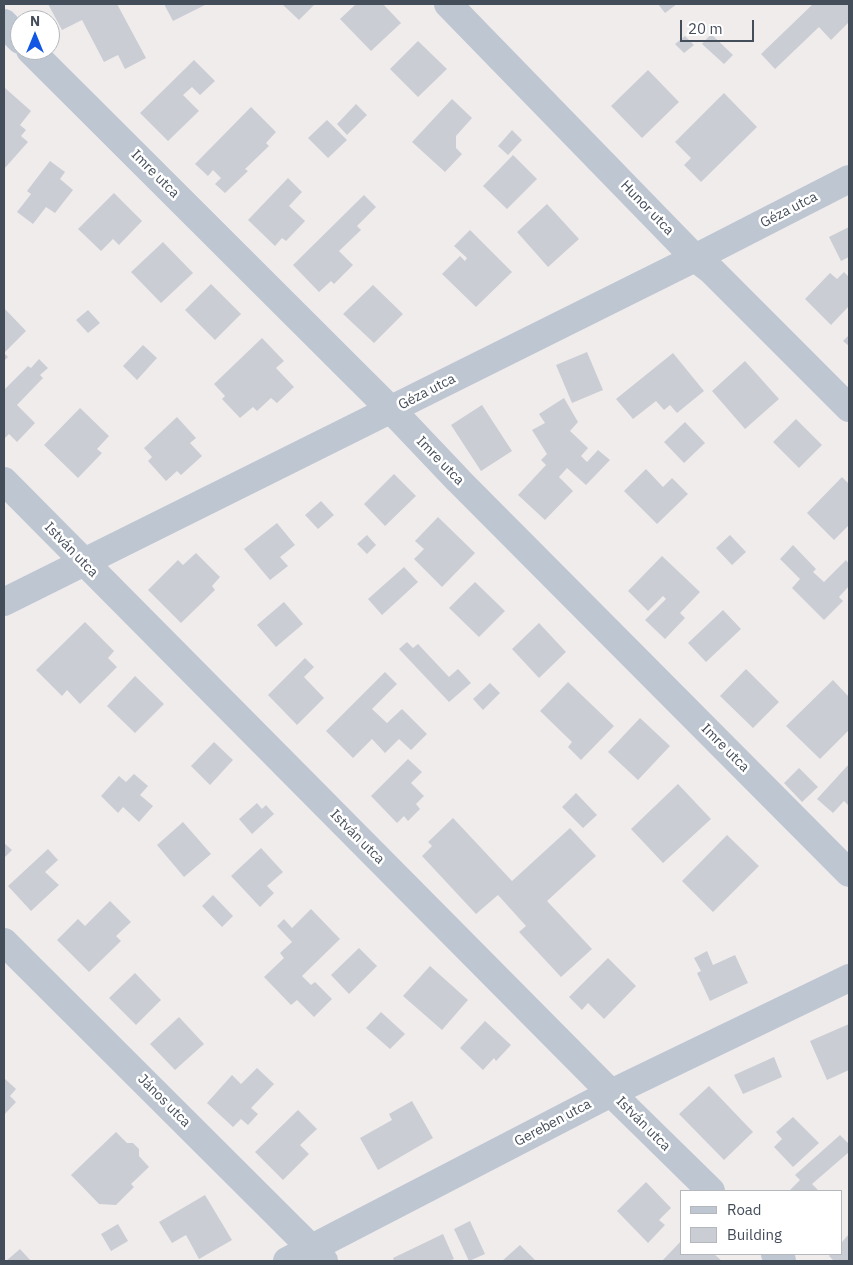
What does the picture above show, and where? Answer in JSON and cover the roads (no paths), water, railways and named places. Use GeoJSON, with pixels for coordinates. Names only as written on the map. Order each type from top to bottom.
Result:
{"type":"FeatureCollection","features":[{"type":"Feature","properties":{"kind":"street","name":"Hunor utca"},"geometry":{"type":"LineString","coordinates":[[448,4],[695,258],[712,271],[849,408]]}},
{"type":"Feature","properties":{"kind":"street","name":"Imre utca"},"geometry":{"type":"LineString","coordinates":[[40,60],[391,410],[459,481],[849,873]]}},
{"type":"Feature","properties":{"kind":"street","name":"Géza utca"},"geometry":{"type":"LineString","coordinates":[[4,602],[695,258],[849,179]]}},
{"type":"Feature","properties":{"kind":"street","name":"István utca"},"geometry":{"type":"LineString","coordinates":[[4,481],[611,1093],[710,1190]]}},
{"type":"Feature","properties":{"kind":"street","name":"János utca"},"geometry":{"type":"LineString","coordinates":[[4,942],[318,1255]]}},
{"type":"Feature","properties":{"kind":"street","name":"Gereben utca"},"geometry":{"type":"LineString","coordinates":[[287,1261],[318,1255],[611,1093],[849,978]]}}]}
